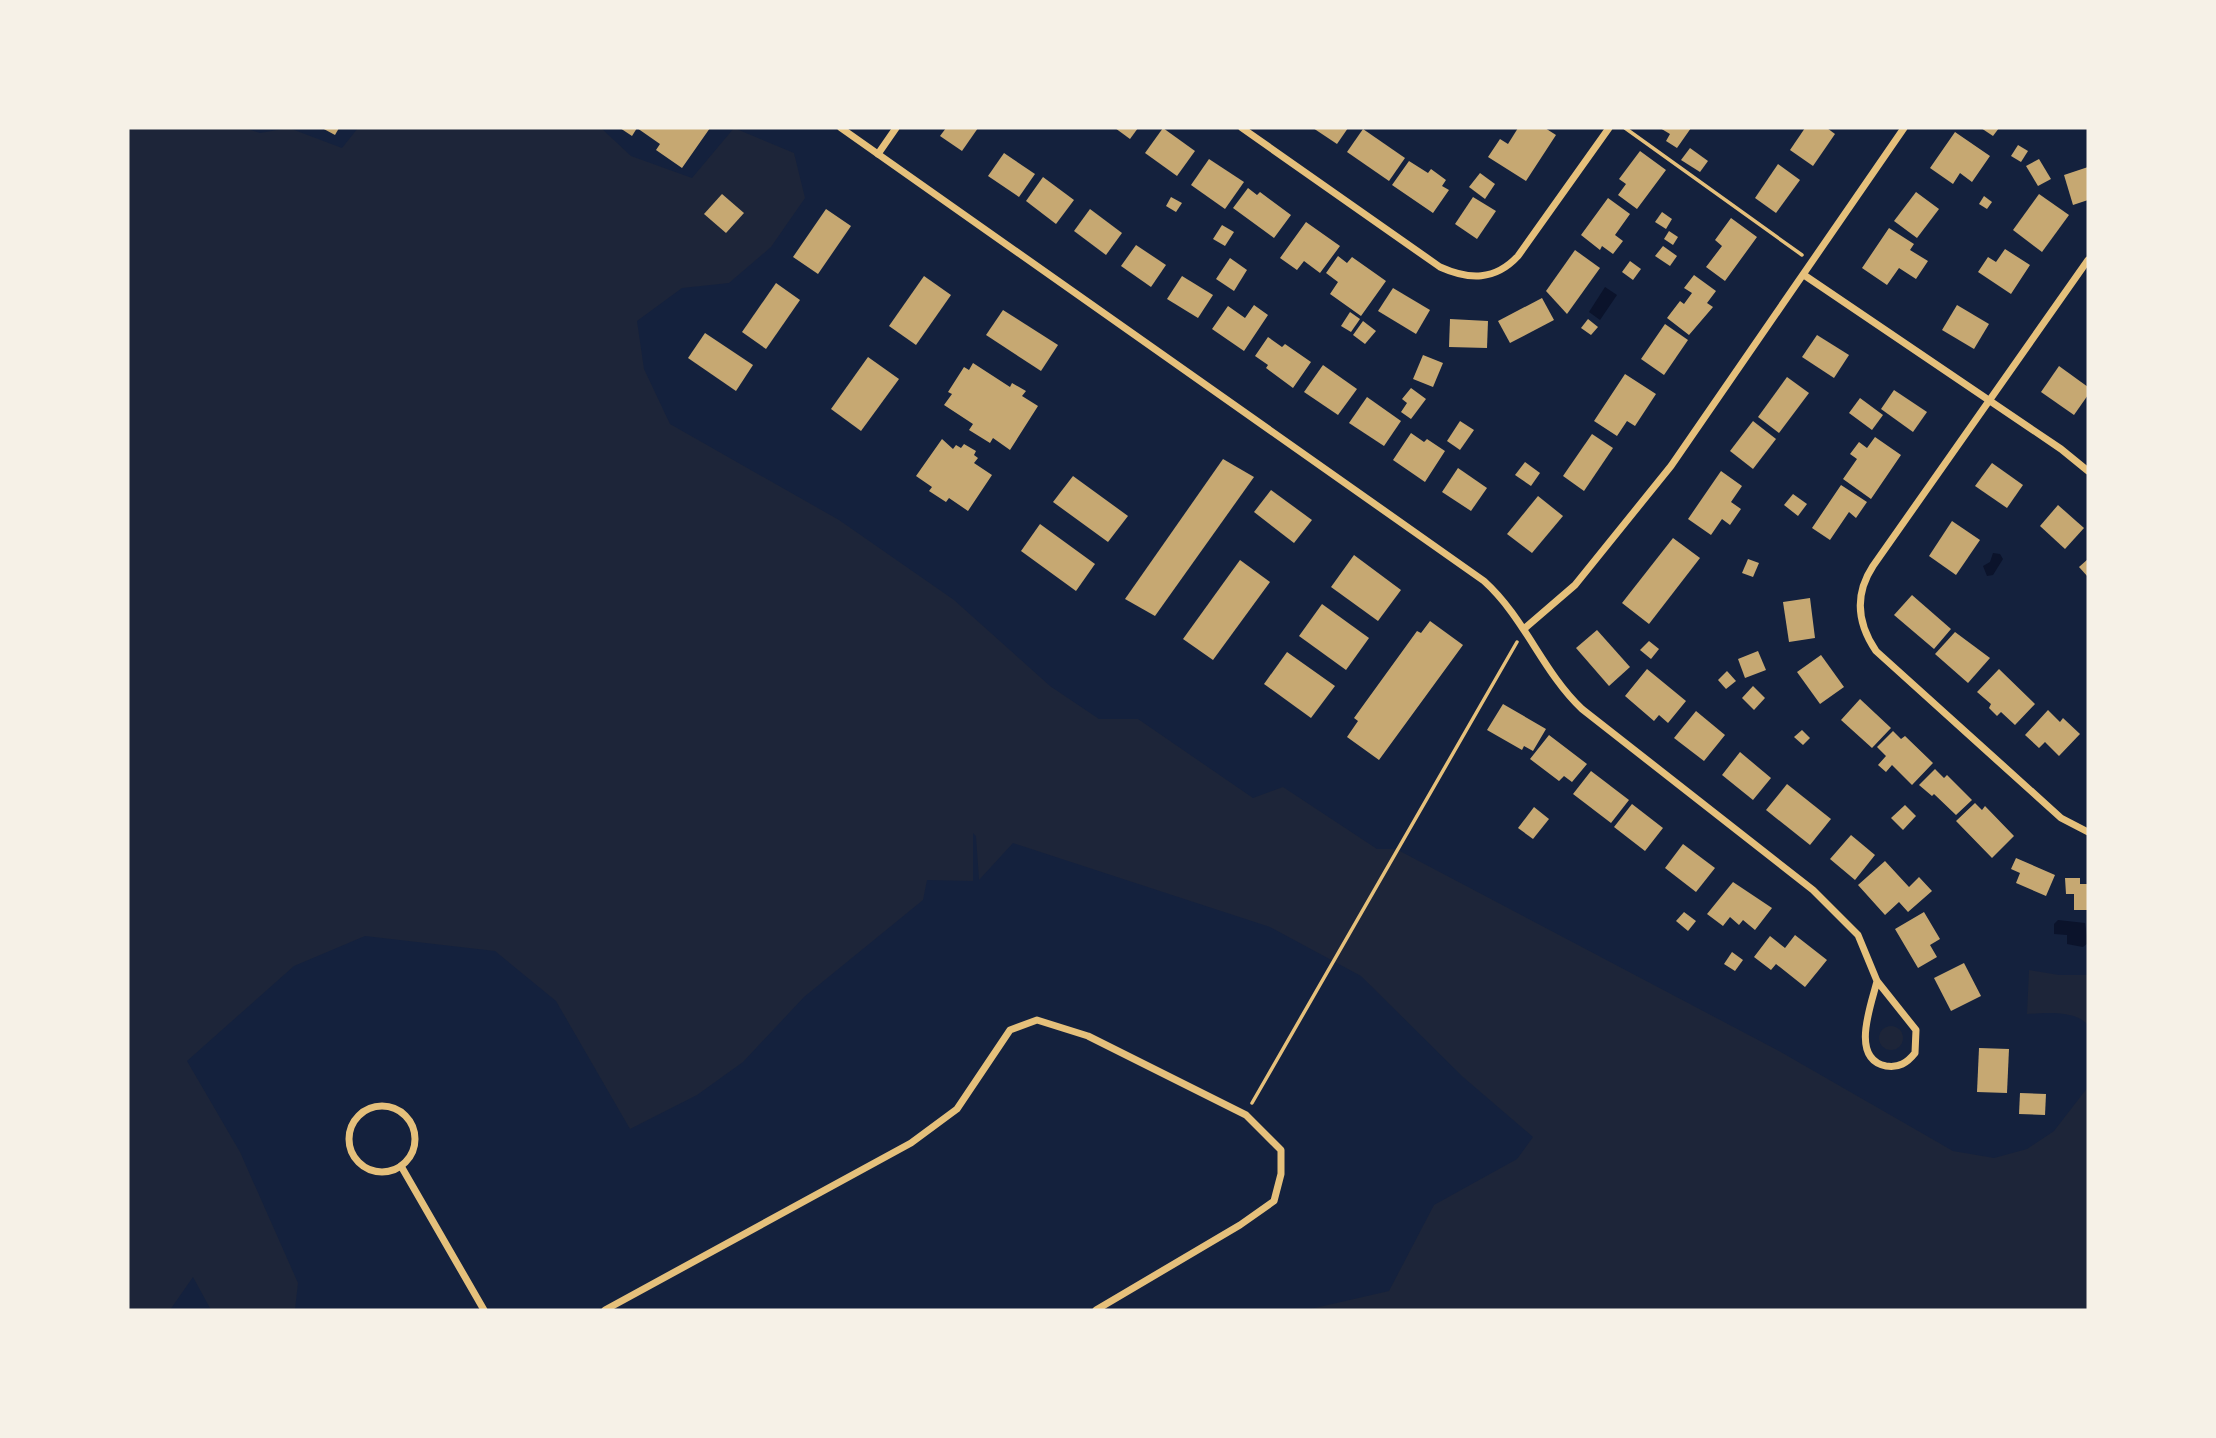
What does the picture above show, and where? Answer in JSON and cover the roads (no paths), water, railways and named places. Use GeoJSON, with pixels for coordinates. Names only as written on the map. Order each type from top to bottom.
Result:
{"type":"FeatureCollection","features":[{"type":"Feature","properties":{"kind":"street"},"geometry":{"type":"LineString","coordinates":[[841,128],[1467,567],[1501,596],[1559,682],[1592,719],[1814,890],[1858,935],[1877,981],[1916,1030],[1915,1053],[1897,1067],[1880,1064],[1866,1046],[1866,1027],[1877,981]]}},
{"type":"Feature","properties":{"kind":"street"},"geometry":{"type":"LineString","coordinates":[[878,153],[897,128]]}},
{"type":"Feature","properties":{"kind":"street"},"geometry":{"type":"LineString","coordinates":[[1242,128],[1440,267],[1463,276],[1485,277],[1508,266],[1518,256],[1609,128]]}},
{"type":"Feature","properties":{"kind":"street"},"geometry":{"type":"LineString","coordinates":[[1525,628],[1575,585],[1639,507],[1804,275],[1904,128]]}},
{"type":"Feature","properties":{"kind":"street"},"geometry":{"type":"LineString","coordinates":[[2088,260],[1863,581],[1859,599],[1860,617],[1866,635],[1888,662],[2061,818],[2088,832]]}},
{"type":"Feature","properties":{"kind":"street"},"geometry":{"type":"LineString","coordinates":[[1804,275],[1990,400],[2088,471]]}},
{"type":"Feature","properties":{"kind":"street"},"geometry":{"type":"LineString","coordinates":[[605,1310],[911,1143],[957,1109],[1010,1030],[1037,1020],[1088,1037],[1245,1115],[1281,1150],[1281,1174],[1273,1201],[1240,1225],[1096,1310]]}},
{"type":"Feature","properties":{"kind":"street"},"geometry":{"type":"LineString","coordinates":[[390,1106],[408,1118],[416,1138],[409,1159],[401,1166],[380,1172],[360,1163],[350,1144],[353,1123],[369,1108],[390,1106]]}},
{"type":"Feature","properties":{"kind":"street"},"geometry":{"type":"LineString","coordinates":[[401,1166],[484,1310]]}}]}
